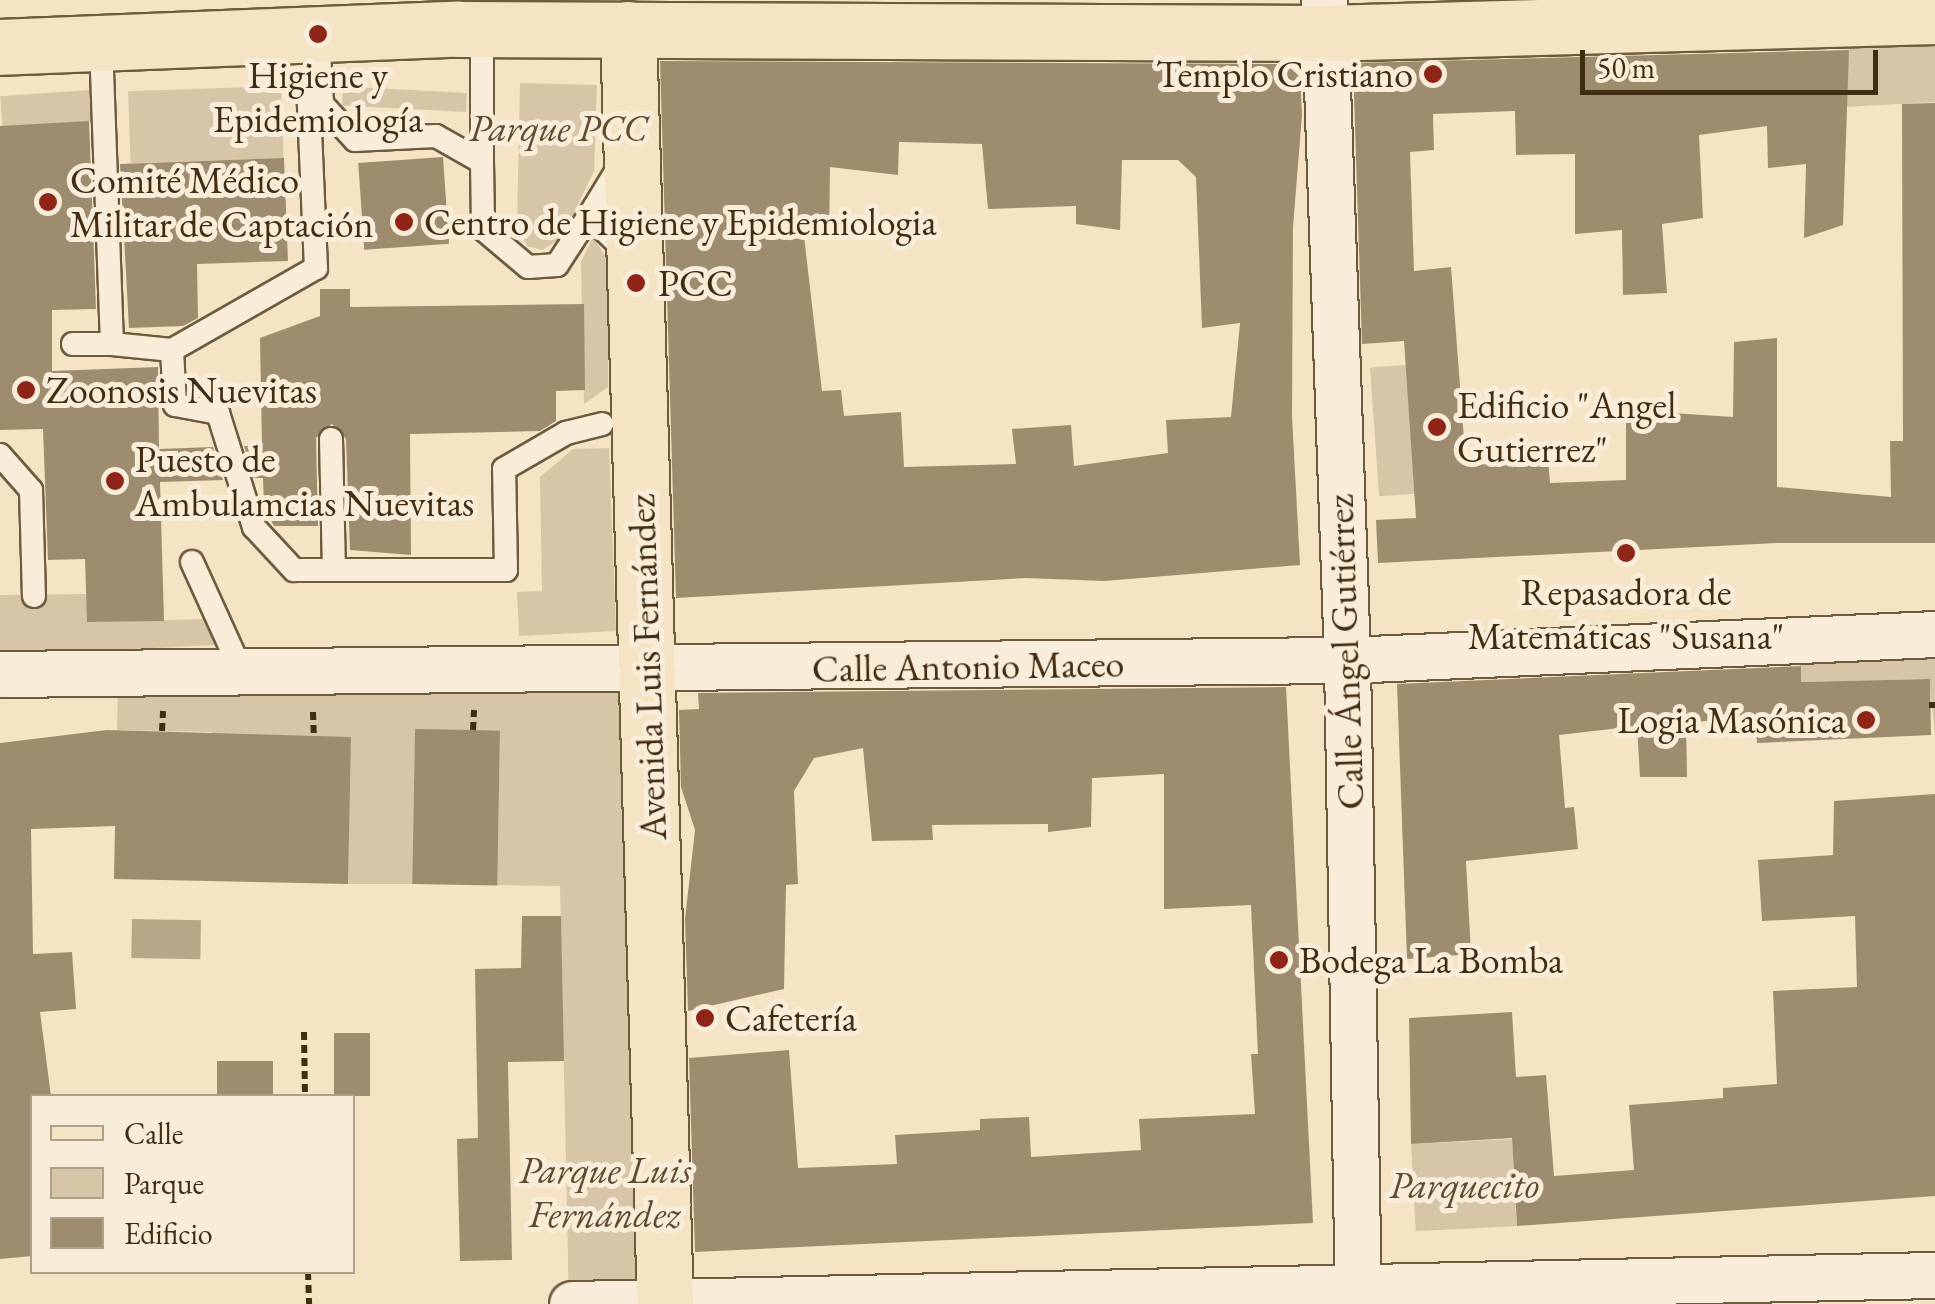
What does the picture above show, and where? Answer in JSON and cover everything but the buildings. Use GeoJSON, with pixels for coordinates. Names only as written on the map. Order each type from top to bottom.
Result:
{"type":"FeatureCollection","features":[{"type":"Feature","properties":{"kind":"main road"},"geometry":{"type":"LineString","coordinates":[[0,47],[312,34],[498,46],[628,29],[1325,16],[1935,16]]}},
{"type":"Feature","properties":{"kind":"main road","name":"Avenida Luis Fernández"},"geometry":{"type":"LineString","coordinates":[[628,29],[635,260],[627,425],[647,672],[666,1303]]}},
{"type":"Feature","properties":{"kind":"street","name":"Calle Ángel Gutiérrez"},"geometry":{"type":"LineString","coordinates":[[1325,16],[1347,660],[1358,1296]]}},
{"type":"Feature","properties":{"kind":"street","name":"Calle Antonio Maceo"},"geometry":{"type":"LineString","coordinates":[[0,674],[241,670],[647,672],[1347,660],[1935,634]]}},
{"type":"Feature","properties":{"kind":"street"},"geometry":{"type":"LineString","coordinates":[[572,1304],[1358,1296],[1935,1275]]}},
{"type":"Feature","properties":{"kind":"lane"},"geometry":{"type":"LineString","coordinates":[[312,34],[322,104],[355,140],[436,136],[482,162]]}},
{"type":"Feature","properties":{"kind":"lane"},"geometry":{"type":"LineString","coordinates":[[73,344],[172,350],[316,268],[312,34]]}},
{"type":"Feature","properties":{"kind":"lane"},"geometry":{"type":"LineString","coordinates":[[100,41],[112,344]]}},
{"type":"Feature","properties":{"kind":"lane"},"geometry":{"type":"LineString","coordinates":[[498,46],[482,162],[483,229],[528,267],[556,264],[632,147]]}},
{"type":"Feature","properties":{"kind":"lane"},"geometry":{"type":"LineString","coordinates":[[589,216],[635,260]]}},
{"type":"Feature","properties":{"kind":"lane"},"geometry":{"type":"LineString","coordinates":[[172,350],[175,406],[218,413],[254,526],[294,570],[506,570],[504,469],[566,433],[627,425]]}},
{"type":"Feature","properties":{"kind":"lane"},"geometry":{"type":"LineString","coordinates":[[331,440],[334,570]]}},
{"type":"Feature","properties":{"kind":"lane"},"geometry":{"type":"LineString","coordinates":[[0,456],[31,490],[34,596]]}},
{"type":"Feature","properties":{"kind":"lane"},"geometry":{"type":"LineString","coordinates":[[192,562],[241,670]]}},
{"type":"Feature","properties":{"kind":"path"},"geometry":{"type":"LineString","coordinates":[[304,1032],[305,1094]]}},
{"type":"Feature","properties":{"kind":"path"},"geometry":{"type":"LineString","coordinates":[[308,1274],[309,1304]]}},
{"type":"Feature","properties":{"kind":"green space"},"geometry":{"type":"Polygon","coordinates":[[[1935,26],[1935,102],[1845,107],[1850,30],[1935,26]]]}},
{"type":"Feature","properties":{"kind":"green space","name":"Parque PCC"},"geometry":{"type":"Polygon","coordinates":[[[520,83],[597,85],[594,171],[562,238],[542,250],[527,246],[517,225],[520,83]]]}},
{"type":"Feature","properties":{"kind":"green space"},"geometry":{"type":"Polygon","coordinates":[[[281,86],[284,158],[131,163],[128,91],[281,86]]]}},
{"type":"Feature","properties":{"kind":"green space"},"geometry":{"type":"Polygon","coordinates":[[[343,87],[467,93],[466,112],[342,105],[343,87]]]}},
{"type":"Feature","properties":{"kind":"green space"},"geometry":{"type":"Polygon","coordinates":[[[90,90],[92,121],[2,127],[0,96],[90,90]]]}},
{"type":"Feature","properties":{"kind":"green space"},"geometry":{"type":"Polygon","coordinates":[[[593,237],[608,260],[608,387],[584,404],[581,262],[593,237]]]}},
{"type":"Feature","properties":{"kind":"green space"},"geometry":{"type":"Polygon","coordinates":[[[1406,365],[1415,494],[1379,496],[1370,368],[1406,365]]]}},
{"type":"Feature","properties":{"kind":"green space"},"geometry":{"type":"Polygon","coordinates":[[[609,448],[616,631],[519,636],[517,592],[542,591],[540,477],[573,449],[609,448]]]}},
{"type":"Feature","properties":{"kind":"green space"},"geometry":{"type":"Polygon","coordinates":[[[86,594],[88,622],[213,619],[217,645],[0,655],[0,595],[86,594]]]}},
{"type":"Feature","properties":{"kind":"green space"},"geometry":{"type":"Polygon","coordinates":[[[1935,650],[1935,734],[1929,679],[1800,682],[1800,654],[1935,650]]]}},
{"type":"Feature","properties":{"kind":"green space","name":"Parque Luis Fernández"},"geometry":{"type":"Polygon","coordinates":[[[631,680],[646,1304],[569,1304],[560,886],[497,885],[500,730],[415,730],[413,884],[348,884],[350,737],[210,881],[212,732],[117,730],[118,688],[631,680]]]}},
{"type":"Feature","properties":{"kind":"green space","name":"Parquecito"},"geometry":{"type":"Polygon","coordinates":[[[1512,1139],[1517,1226],[1416,1231],[1411,1144],[1512,1139]]]}},
{"type":"Feature","properties":{"kind":"shaded area"},"geometry":{"type":"Polygon","coordinates":[[[132,919],[201,920],[200,959],[131,958],[132,919]]]}},
{"type":"Feature","properties":{"kind":"place","name":"Higiene y Epidemiología"},"geometry":{"type":"Point","coordinates":[318,34]}},
{"type":"Feature","properties":{"kind":"place","name":"Templo Cristiano"},"geometry":{"type":"Point","coordinates":[1433,74]}},
{"type":"Feature","properties":{"kind":"place","name":"Comité Médico Militar de Captación"},"geometry":{"type":"Point","coordinates":[48,202]}},
{"type":"Feature","properties":{"kind":"place","name":"Centro de Higiene y Epidemiologia"},"geometry":{"type":"Point","coordinates":[404,222]}},
{"type":"Feature","properties":{"kind":"place","name":"PCC"},"geometry":{"type":"Point","coordinates":[636,283]}},
{"type":"Feature","properties":{"kind":"place","name":"Zoonosis Nuevitas"},"geometry":{"type":"Point","coordinates":[26,390]}},
{"type":"Feature","properties":{"kind":"place","name":"Edificio \"Angel Gutierrez\""},"geometry":{"type":"Point","coordinates":[1437,427]}},
{"type":"Feature","properties":{"kind":"place","name":"Puesto de Ambulamcias Nuevitas"},"geometry":{"type":"Point","coordinates":[115,481]}},
{"type":"Feature","properties":{"kind":"place","name":"Repasadora de Matemáticas \"Susana\""},"geometry":{"type":"Point","coordinates":[1626,553]}},
{"type":"Feature","properties":{"kind":"place","name":"Logia Masónica"},"geometry":{"type":"Point","coordinates":[1866,720]}},
{"type":"Feature","properties":{"kind":"place","name":"Bodega La Bomba"},"geometry":{"type":"Point","coordinates":[1279,960]}},
{"type":"Feature","properties":{"kind":"place","name":"Cafetería"},"geometry":{"type":"Point","coordinates":[705,1018]}}]}
